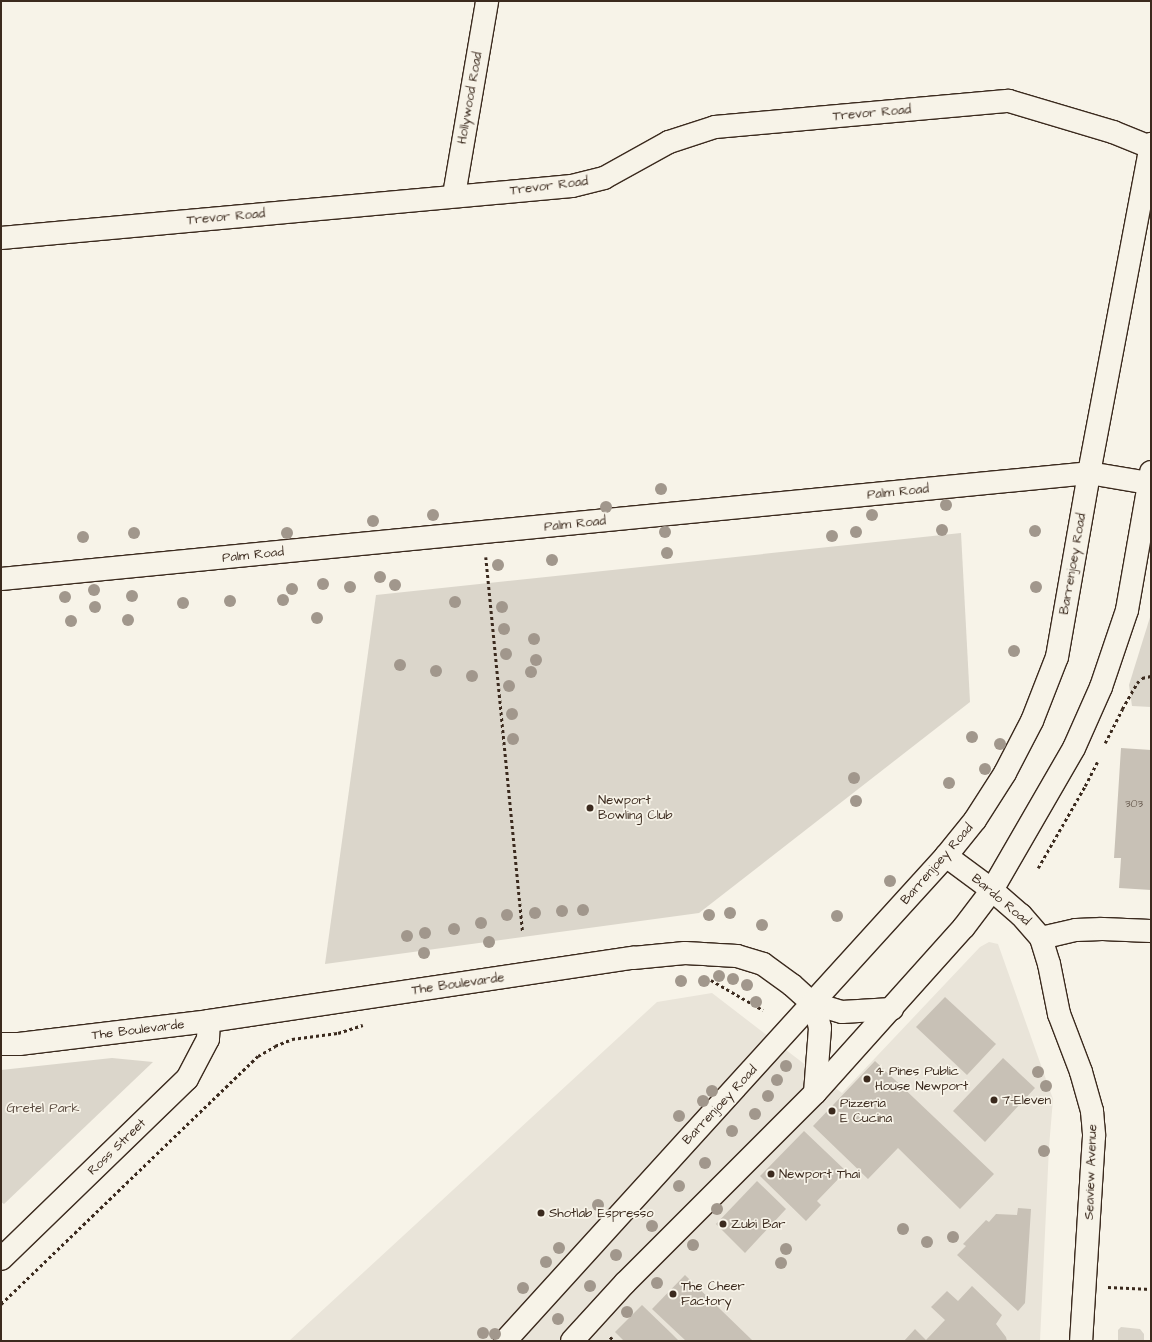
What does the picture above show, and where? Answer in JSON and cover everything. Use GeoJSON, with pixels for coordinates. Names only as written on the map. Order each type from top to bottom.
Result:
{"type":"FeatureCollection","features":[{"type":"Feature","properties":{"kind":"street","name":"Hollywood Road"},"geometry":{"type":"LineString","coordinates":[[454,195],[487,1]]}},
{"type":"Feature","properties":{"kind":"street","name":"Trevor Road"},"geometry":{"type":"LineString","coordinates":[[1,238],[454,195],[572,186],[604,178],[669,142],[715,127],[1009,101],[1113,132],[1151,146]]}},
{"type":"Feature","properties":{"kind":"street","name":"Barrenjoey Road"},"geometry":{"type":"LineString","coordinates":[[505,1341],[946,856],[975,820],[1005,773],[1032,721],[1057,657],[1088,473],[1151,146]]}},
{"type":"Feature","properties":{"kind":"street","name":"Palm Road"},"geometry":{"type":"LineString","coordinates":[[1,579],[1088,473],[1150,477]]}},
{"type":"Feature","properties":{"kind":"street"},"geometry":{"type":"LineString","coordinates":[[572,1341],[625,1283],[815,1093],[892,1009],[964,926],[992,890],[1074,748],[1101,687],[1127,610],[1150,477]]}},
{"type":"Feature","properties":{"kind":"street","name":"Bardo Road"},"geometry":{"type":"LineString","coordinates":[[946,856],[992,890],[1021,915],[1041,938],[1076,930],[1102,929],[1151,931]]}},
{"type":"Feature","properties":{"kind":"street","name":"Seaview Avenue"},"geometry":{"type":"LineString","coordinates":[[1041,938],[1049,964],[1060,1014],[1081,1072],[1092,1111],[1094,1136],[1081,1341]]}},
{"type":"Feature","properties":{"kind":"street","name":"The Boulevarde"},"geometry":{"type":"LineString","coordinates":[[1,1044],[19,1044],[209,1021],[633,958],[685,953],[737,956],[763,964],[792,985],[812,1003],[820,1028],[815,1093]]}},
{"type":"Feature","properties":{"kind":"street"},"geometry":{"type":"LineString","coordinates":[[812,1003],[842,1012],[892,1009]]}},
{"type":"Feature","properties":{"kind":"street","name":"Ross Street"},"geometry":{"type":"LineString","coordinates":[[1,1259],[187,1079],[208,1039],[209,1021]]}},
{"type":"Feature","properties":{"kind":"path"},"geometry":{"type":"LineString","coordinates":[[484,532],[523,932]]}},
{"type":"Feature","properties":{"kind":"path"},"geometry":{"type":"LineString","coordinates":[[704,976],[763,1010]]}},
{"type":"Feature","properties":{"kind":"path"},"geometry":{"type":"LineString","coordinates":[[1,1304],[258,1056],[275,1046],[292,1040],[338,1033],[367,1024]]}},
{"type":"Feature","properties":{"kind":"path"},"geometry":{"type":"LineString","coordinates":[[1085,1285],[1151,1290]]}},
{"type":"Feature","properties":{"kind":"path"},"geometry":{"type":"LineString","coordinates":[[608,1335],[615,1341]]}},
{"type":"Feature","properties":{"kind":"shaded area"},"geometry":{"type":"Polygon","coordinates":[[[989,942],[998,944],[1053,1099],[1049,1147],[1040,1341],[289,1341],[657,1002],[712,993],[842,1093],[980,947],[989,942]]]}},
{"type":"Feature","properties":{"kind":"green space","name":"Newport Bowling Club"},"geometry":{"type":"Polygon","coordinates":[[[961,533],[970,702],[699,913],[325,964],[376,595],[961,533]]]}},
{"type":"Feature","properties":{"kind":"green space"},"geometry":{"type":"Polygon","coordinates":[[[1151,614],[1151,707],[1132,706],[1129,685],[1151,614]]]}},
{"type":"Feature","properties":{"kind":"green space","name":"Gretel Park"},"geometry":{"type":"Polygon","coordinates":[[[112,1058],[153,1062],[4,1204],[1,1202],[1,1070],[112,1058]]]}},
{"type":"Feature","properties":{"kind":"green space"},"geometry":{"type":"Polygon","coordinates":[[[1121,1327],[1140,1329],[1144,1334],[1144,1341],[1118,1341],[1118,1330],[1121,1327]]]}},
{"type":"Feature","properties":{"kind":"building"},"geometry":{"type":"Polygon","coordinates":[[[1121,748],[1151,750],[1151,890],[1119,888],[1121,858],[1114,858],[1121,748]]]}},
{"type":"Feature","properties":{"kind":"building"},"geometry":{"type":"Polygon","coordinates":[[[945,997],[996,1044],[967,1075],[916,1027],[945,997]]]}},
{"type":"Feature","properties":{"kind":"building","name":"7-Eleven"},"geometry":{"type":"Polygon","coordinates":[[[1003,1058],[1035,1088],[985,1142],[953,1111],[1003,1058]]]}},
{"type":"Feature","properties":{"kind":"building"},"geometry":{"type":"Polygon","coordinates":[[[875,1061],[994,1174],[960,1209],[898,1148],[868,1179],[813,1126],[875,1061]]]}},
{"type":"Feature","properties":{"kind":"building"},"geometry":{"type":"Polygon","coordinates":[[[804,1131],[846,1171],[817,1201],[821,1205],[806,1221],[760,1176],[804,1131]]]}},
{"type":"Feature","properties":{"kind":"building"},"geometry":{"type":"Polygon","coordinates":[[[757,1181],[786,1209],[745,1253],[716,1224],[757,1181]]]}},
{"type":"Feature","properties":{"kind":"building"},"geometry":{"type":"Polygon","coordinates":[[[1018,1208],[1031,1209],[1025,1303],[1018,1311],[957,1255],[966,1246],[963,1244],[986,1220],[989,1222],[996,1214],[1017,1215],[1018,1208]]]}},
{"type":"Feature","properties":{"kind":"building"},"geometry":{"type":"Polygon","coordinates":[[[685,1275],[753,1341],[686,1341],[652,1309],[685,1275]]]}},
{"type":"Feature","properties":{"kind":"building"},"geometry":{"type":"Polygon","coordinates":[[[972,1286],[1002,1315],[996,1324],[1006,1337],[1007,1341],[904,1341],[915,1329],[926,1340],[945,1320],[931,1307],[947,1291],[958,1301],[972,1286]]]}},
{"type":"Feature","properties":{"kind":"building"},"geometry":{"type":"Polygon","coordinates":[[[642,1305],[679,1341],[624,1341],[615,1332],[642,1305]]]}},
{"type":"Feature","properties":{"kind":"place","name":"Newport Bowling Club"},"geometry":{"type":"Point","coordinates":[590,808]}},
{"type":"Feature","properties":{"kind":"place","name":"4 Pines Public House Newport"},"geometry":{"type":"Point","coordinates":[867,1079]}},
{"type":"Feature","properties":{"kind":"place","name":"7-Eleven"},"geometry":{"type":"Point","coordinates":[994,1100]}},
{"type":"Feature","properties":{"kind":"place","name":"Pizzeria E Cucina"},"geometry":{"type":"Point","coordinates":[832,1111]}},
{"type":"Feature","properties":{"kind":"place","name":"Newport Thai"},"geometry":{"type":"Point","coordinates":[771,1174]}},
{"type":"Feature","properties":{"kind":"place","name":"Shotlab Espresso"},"geometry":{"type":"Point","coordinates":[541,1213]}},
{"type":"Feature","properties":{"kind":"place","name":"Zubi Bar"},"geometry":{"type":"Point","coordinates":[723,1224]}},
{"type":"Feature","properties":{"kind":"place","name":"The Cheer Factory"},"geometry":{"type":"Point","coordinates":[673,1294]}}]}
